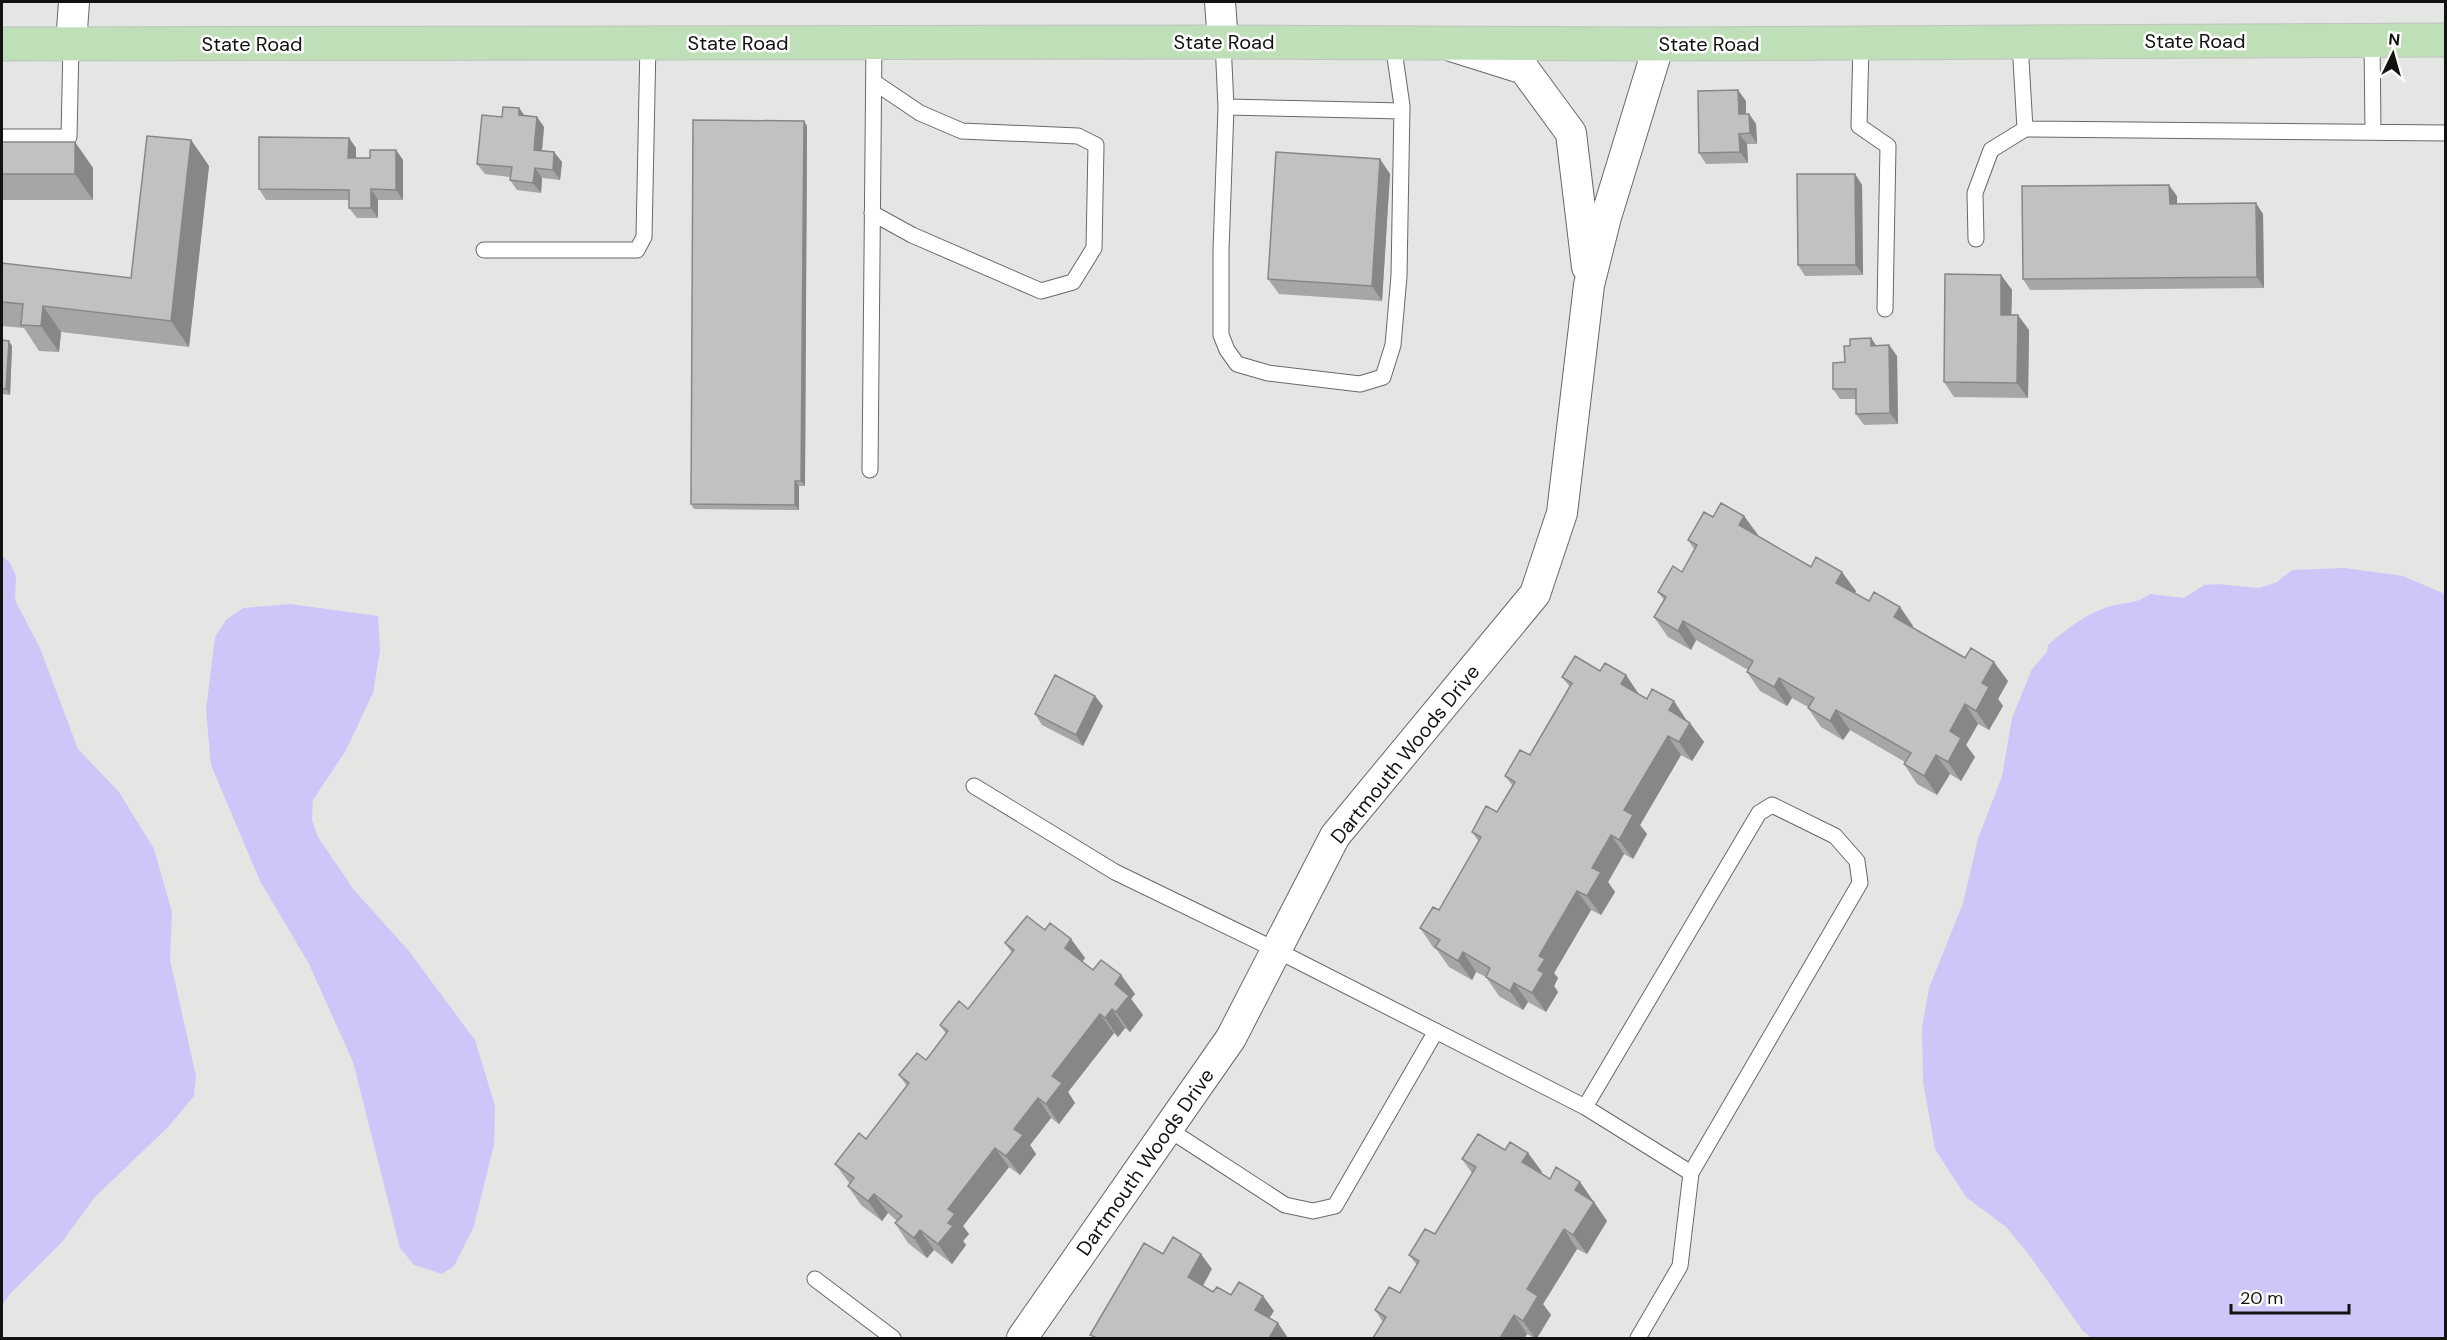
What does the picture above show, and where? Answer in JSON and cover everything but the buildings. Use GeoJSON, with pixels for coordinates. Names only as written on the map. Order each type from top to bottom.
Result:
{"type":"FeatureCollection","features":[{"type":"Feature","properties":{"kind":"main road","name":"State Road"},"geometry":{"type":"LineString","coordinates":[[2,44],[1224,42],[1861,44],[2445,40]]}},
{"type":"Feature","properties":{"kind":"street"},"geometry":{"type":"LineString","coordinates":[[71,44],[74,2]]}},
{"type":"Feature","properties":{"kind":"street"},"geometry":{"type":"LineString","coordinates":[[1220,2],[1224,42]]}},
{"type":"Feature","properties":{"kind":"street","name":"Dartmouth Woods Drive"},"geometry":{"type":"LineString","coordinates":[[1444,44],[1524,69],[1571,133],[1589,285]]}},
{"type":"Feature","properties":{"kind":"street","name":"Dartmouth Woods Drive"},"geometry":{"type":"LineString","coordinates":[[1022,1338],[1231,1038],[1335,836],[1535,594],[1562,513],[1589,285],[1606,217],[1659,44]]}},
{"type":"Feature","properties":{"kind":"lane"},"geometry":{"type":"LineString","coordinates":[[2372,40],[2373,132]]}},
{"type":"Feature","properties":{"kind":"lane"},"geometry":{"type":"LineString","coordinates":[[1224,42],[1226,107],[1221,335],[1227,350],[1237,364],[1268,373],[1360,384],[1383,376],[1393,345],[1399,276],[1402,111],[1393,44]]}},
{"type":"Feature","properties":{"kind":"lane"},"geometry":{"type":"LineString","coordinates":[[2020,42],[2025,129]]}},
{"type":"Feature","properties":{"kind":"lane"},"geometry":{"type":"LineString","coordinates":[[484,250],[637,250],[644,237],[648,43]]}},
{"type":"Feature","properties":{"kind":"lane"},"geometry":{"type":"LineString","coordinates":[[870,470],[874,43]]}},
{"type":"Feature","properties":{"kind":"lane"},"geometry":{"type":"LineString","coordinates":[[2,137],[69,137],[71,44]]}},
{"type":"Feature","properties":{"kind":"lane"},"geometry":{"type":"LineString","coordinates":[[1861,44],[1860,126],[1888,146],[1886,309]]}},
{"type":"Feature","properties":{"kind":"lane"},"geometry":{"type":"LineString","coordinates":[[872,213],[912,235],[1041,291],[1074,282],[1094,248],[1096,145],[1078,136],[962,131],[920,113],[874,82]]}},
{"type":"Feature","properties":{"kind":"lane"},"geometry":{"type":"LineString","coordinates":[[1226,107],[1402,111]]}},
{"type":"Feature","properties":{"kind":"lane"},"geometry":{"type":"LineString","coordinates":[[1976,239],[1975,193],[1991,150],[2025,129],[2445,133]]}},
{"type":"Feature","properties":{"kind":"lane"},"geometry":{"type":"LineString","coordinates":[[974,786],[1115,872],[1276,950],[1585,1107],[1691,1173]]}},
{"type":"Feature","properties":{"kind":"lane"},"geometry":{"type":"LineString","coordinates":[[1585,1107],[1759,813],[1773,805],[1835,836],[1857,861],[1860,883],[1691,1173],[1680,1266],[1638,1338]]}},
{"type":"Feature","properties":{"kind":"lane"},"geometry":{"type":"LineString","coordinates":[[1168,1129],[1285,1204],[1313,1211],[1335,1206],[1436,1031]]}},
{"type":"Feature","properties":{"kind":"lane"},"geometry":{"type":"LineString","coordinates":[[815,1279],[893,1338]]}},
{"type":"Feature","properties":{"kind":"shaded area"},"geometry":{"type":"Polygon","coordinates":[[[2,556],[10,563],[16,576],[15,600],[40,648],[78,749],[119,792],[154,849],[172,912],[170,960],[196,1076],[194,1096],[168,1127],[95,1197],[61,1243],[9,1295],[2,1306],[2,556]]]}},
{"type":"Feature","properties":{"kind":"shaded area"},"geometry":{"type":"Polygon","coordinates":[[[2344,568],[2403,576],[2445,594],[2445,1338],[2092,1338],[2083,1331],[2027,1252],[2006,1227],[1966,1197],[1935,1149],[1923,1081],[1922,1028],[1929,988],[1963,903],[1978,839],[2002,776],[2012,718],[2032,669],[2047,652],[2048,645],[2075,624],[2097,611],[2134,602],[2150,594],[2184,598],[2204,585],[2218,584],[2259,588],[2277,582],[2292,570],[2344,568]]]}},
{"type":"Feature","properties":{"kind":"shaded area"},"geometry":{"type":"Polygon","coordinates":[[[290,604],[378,616],[380,651],[373,693],[345,752],[313,800],[312,820],[318,837],[354,890],[408,950],[475,1040],[495,1106],[494,1144],[474,1226],[454,1266],[442,1274],[414,1265],[400,1248],[353,1062],[309,964],[260,881],[211,765],[206,710],[215,637],[226,620],[243,608],[290,604]]]}}]}
